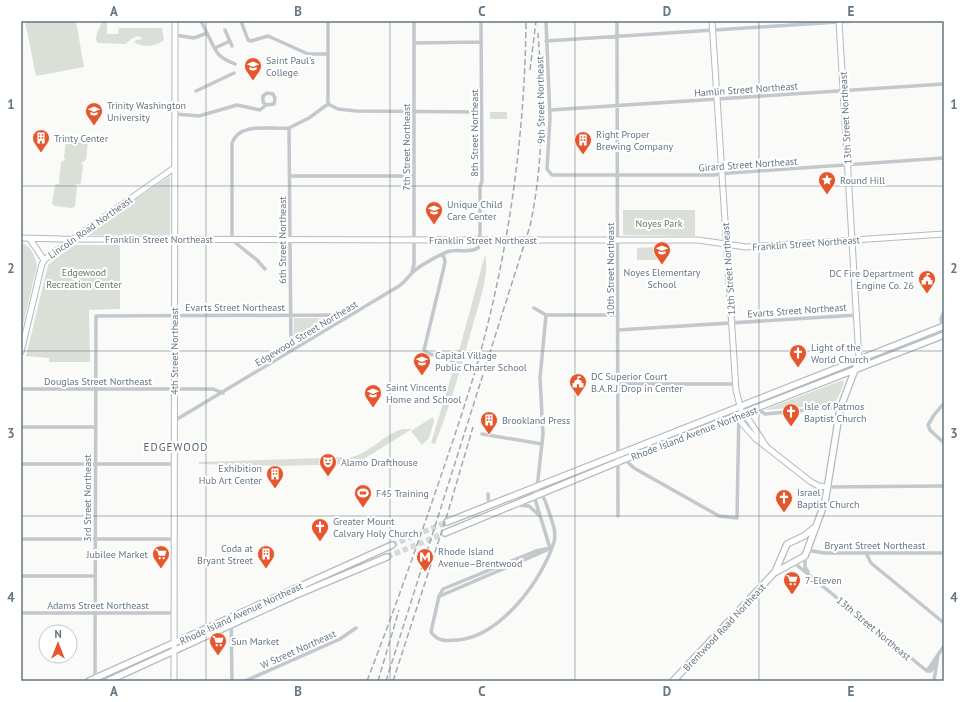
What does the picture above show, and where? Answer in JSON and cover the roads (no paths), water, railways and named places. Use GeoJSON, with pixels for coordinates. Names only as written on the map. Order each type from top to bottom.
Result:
{"type":"FeatureCollection","features":[{"type":"Feature","properties":{"kind":"main road","name":"Rhode Island Avenue Northeast"},"geometry":{"type":"LineString","coordinates":[[447,522],[537,488],[910,339],[943,328]]}},
{"type":"Feature","properties":{"kind":"main road","name":"Rhode Island Avenue Northeast"},"geometry":{"type":"LineString","coordinates":[[445,533],[625,459],[944,335]]}},
{"type":"Feature","properties":{"kind":"main road"},"geometry":{"type":"LineString","coordinates":[[910,339],[914,347]]}},
{"type":"Feature","properties":{"kind":"main road"},"geometry":{"type":"LineString","coordinates":[[807,550],[823,508],[840,409],[859,359]]}},
{"type":"Feature","properties":{"kind":"main road"},"geometry":{"type":"LineString","coordinates":[[807,550],[798,538],[815,527]]}},
{"type":"Feature","properties":{"kind":"main road","name":"Brentwood Road Northeast"},"geometry":{"type":"LineString","coordinates":[[774,573],[787,544],[798,538]]}},
{"type":"Feature","properties":{"kind":"main road","name":"Rhode Island Avenue Northeast"},"geometry":{"type":"LineString","coordinates":[[93,680],[174,644],[231,616],[392,545]]}},
{"type":"Feature","properties":{"kind":"main road","name":"Brentwood Road Northeast"},"geometry":{"type":"LineString","coordinates":[[677,680],[774,573],[792,562],[807,550]]}},
{"type":"Feature","properties":{"kind":"main road"},"geometry":{"type":"LineString","coordinates":[[783,554],[792,562]]}},
{"type":"Feature","properties":{"kind":"main road","name":"Rhode Island Avenue Northeast"},"geometry":{"type":"LineString","coordinates":[[108,681],[231,625],[387,558]]}},
{"type":"Feature","properties":{"kind":"street","name":"4th Street Northeast"},"geometry":{"type":"LineString","coordinates":[[174,681],[175,21]]}},
{"type":"Feature","properties":{"kind":"street"},"geometry":{"type":"LineString","coordinates":[[201,21],[215,48],[223,59],[235,64]]}},
{"type":"Feature","properties":{"kind":"street"},"geometry":{"type":"LineString","coordinates":[[241,21],[248,40],[251,41],[268,36],[308,54],[328,54]]}},
{"type":"Feature","properties":{"kind":"street"},"geometry":{"type":"LineString","coordinates":[[328,21],[328,104]]}},
{"type":"Feature","properties":{"kind":"street","name":"7th Street Northeast"},"geometry":{"type":"LineString","coordinates":[[412,272],[414,240],[414,21]]}},
{"type":"Feature","properties":{"kind":"street","name":"8th Street Northeast"},"geometry":{"type":"LineString","coordinates":[[480,244],[480,187],[482,181],[481,21]]}},
{"type":"Feature","properties":{"kind":"street","name":"9th Street Northeast"},"geometry":{"type":"LineString","coordinates":[[546,21],[550,110],[547,169],[552,175]]}},
{"type":"Feature","properties":{"kind":"street","name":"10th Street Northeast"},"geometry":{"type":"LineString","coordinates":[[616,21],[619,455],[618,516]]}},
{"type":"Feature","properties":{"kind":"street","name":"12th Street Northeast"},"geometry":{"type":"LineString","coordinates":[[712,21],[735,384],[740,415],[747,417],[766,446],[811,482],[821,486],[827,486]]}},
{"type":"Feature","properties":{"kind":"street","name":"13th Street Northeast"},"geometry":{"type":"LineString","coordinates":[[839,21],[858,315],[859,359]]}},
{"type":"Feature","properties":{"kind":"street"},"geometry":{"type":"LineString","coordinates":[[546,41],[852,21]]}},
{"type":"Feature","properties":{"kind":"street"},"geometry":{"type":"LineString","coordinates":[[225,30],[232,46]]}},
{"type":"Feature","properties":{"kind":"street"},"geometry":{"type":"LineString","coordinates":[[175,35],[194,38],[207,32]]}},
{"type":"Feature","properties":{"kind":"street"},"geometry":{"type":"LineString","coordinates":[[215,48],[230,40]]}},
{"type":"Feature","properties":{"kind":"street"},"geometry":{"type":"LineString","coordinates":[[414,43],[481,42]]}},
{"type":"Feature","properties":{"kind":"street"},"geometry":{"type":"LineString","coordinates":[[196,91],[234,73]]}},
{"type":"Feature","properties":{"kind":"street","name":"Hamlin Street Northeast"},"geometry":{"type":"LineString","coordinates":[[550,110],[944,84]]}},
{"type":"Feature","properties":{"kind":"street"},"geometry":{"type":"LineString","coordinates":[[328,104],[338,109],[356,111],[482,112]]}},
{"type":"Feature","properties":{"kind":"street"},"geometry":{"type":"LineString","coordinates":[[265,269],[257,260],[232,240],[232,146],[238,134],[244,130],[289,128],[309,118],[328,104]]}},
{"type":"Feature","properties":{"kind":"street"},"geometry":{"type":"LineString","coordinates":[[175,114],[199,116],[237,105],[260,110],[266,106]]}},
{"type":"Feature","properties":{"kind":"street","name":"6th Street Northeast"},"geometry":{"type":"LineString","coordinates":[[289,128],[291,351]]}},
{"type":"Feature","properties":{"kind":"street","name":"Girard Street Northeast"},"geometry":{"type":"LineString","coordinates":[[552,175],[695,176],[944,158]]}},
{"type":"Feature","properties":{"kind":"street","name":"Lincoln Road Northeast"},"geometry":{"type":"LineString","coordinates":[[21,352],[44,260],[174,168]]}},
{"type":"Feature","properties":{"kind":"street"},"geometry":{"type":"LineString","coordinates":[[290,176],[414,176]]}},
{"type":"Feature","properties":{"kind":"street","name":"Franklin Street Northeast"},"geometry":{"type":"LineString","coordinates":[[21,238],[232,240],[698,240],[751,247],[944,234]]}},
{"type":"Feature","properties":{"kind":"street"},"geometry":{"type":"LineString","coordinates":[[30,239],[44,260]]}},
{"type":"Feature","properties":{"kind":"street","name":"Edgewood Street Northeast"},"geometry":{"type":"LineString","coordinates":[[174,421],[223,393],[406,281],[412,272],[443,254],[450,251],[474,250],[480,244]]}},
{"type":"Feature","properties":{"kind":"street"},"geometry":{"type":"LineString","coordinates":[[443,254],[445,261],[444,267],[424,350],[453,361]]}},
{"type":"Feature","properties":{"kind":"street"},"geometry":{"type":"LineString","coordinates":[[534,308],[546,315],[618,315]]}},
{"type":"Feature","properties":{"kind":"street"},"geometry":{"type":"LineString","coordinates":[[943,328],[941,315],[944,311]]}},
{"type":"Feature","properties":{"kind":"street","name":"Evarts Street Northeast"},"geometry":{"type":"LineString","coordinates":[[97,316],[350,315]]}},
{"type":"Feature","properties":{"kind":"street"},"geometry":{"type":"LineString","coordinates":[[546,315],[540,378],[544,428],[537,488],[534,496],[550,548]]}},
{"type":"Feature","properties":{"kind":"street","name":"Evarts Street Northeast"},"geometry":{"type":"LineString","coordinates":[[618,330],[858,315]]}},
{"type":"Feature","properties":{"kind":"street","name":"3rd Street Northeast"},"geometry":{"type":"LineString","coordinates":[[93,680],[95,614],[94,320],[97,316]]}},
{"type":"Feature","properties":{"kind":"street"},"geometry":{"type":"LineString","coordinates":[[618,384],[735,384]]}},
{"type":"Feature","properties":{"kind":"street","name":"Douglas Street Northeast"},"geometry":{"type":"LineString","coordinates":[[21,389],[213,389],[223,393]]}},
{"type":"Feature","properties":{"kind":"street"},"geometry":{"type":"LineString","coordinates":[[944,403],[934,414],[928,426],[930,430],[944,443]]}},
{"type":"Feature","properties":{"kind":"street"},"geometry":{"type":"LineString","coordinates":[[756,408],[765,414],[840,409]]}},
{"type":"Feature","properties":{"kind":"street"},"geometry":{"type":"LineString","coordinates":[[619,455],[634,468],[720,516],[737,518],[740,415]]}},
{"type":"Feature","properties":{"kind":"street"},"geometry":{"type":"LineString","coordinates":[[21,427],[94,427]]}},
{"type":"Feature","properties":{"kind":"street"},"geometry":{"type":"LineString","coordinates":[[482,434],[542,444]]}},
{"type":"Feature","properties":{"kind":"street"},"geometry":{"type":"LineString","coordinates":[[21,464],[174,464]]}},
{"type":"Feature","properties":{"kind":"street"},"geometry":{"type":"LineString","coordinates":[[827,486],[944,486]]}},
{"type":"Feature","properties":{"kind":"street"},"geometry":{"type":"LineString","coordinates":[[537,488],[543,493],[554,526],[554,541],[540,572],[523,597],[503,617],[483,633],[464,640],[442,641],[436,638],[430,629],[440,596],[538,555],[550,548]]}},
{"type":"Feature","properties":{"kind":"street"},"geometry":{"type":"LineString","coordinates":[[488,494],[489,506]]}},
{"type":"Feature","properties":{"kind":"street"},"geometry":{"type":"LineString","coordinates":[[510,506],[529,506],[537,512],[542,521]]}},
{"type":"Feature","properties":{"kind":"street"},"geometry":{"type":"LineString","coordinates":[[21,539],[174,539]]}},
{"type":"Feature","properties":{"kind":"street"},"geometry":{"type":"LineString","coordinates":[[807,550],[806,568],[810,575]]}},
{"type":"Feature","properties":{"kind":"street","name":"Bryant Street Northeast"},"geometry":{"type":"LineString","coordinates":[[807,550],[824,553],[944,553]]}},
{"type":"Feature","properties":{"kind":"street"},"geometry":{"type":"LineString","coordinates":[[866,553],[871,563],[944,623]]}},
{"type":"Feature","properties":{"kind":"street","name":"13th Street Northeast"},"geometry":{"type":"LineString","coordinates":[[792,562],[927,671]]}},
{"type":"Feature","properties":{"kind":"street"},"geometry":{"type":"LineString","coordinates":[[21,576],[95,576]]}},
{"type":"Feature","properties":{"kind":"street","name":"Adams Street Northeast"},"geometry":{"type":"LineString","coordinates":[[21,613],[174,614]]}},
{"type":"Feature","properties":{"kind":"street"},"geometry":{"type":"LineString","coordinates":[[231,616],[232,681]]}},
{"type":"Feature","properties":{"kind":"street","name":"W Street Northeast"},"geometry":{"type":"LineString","coordinates":[[244,681],[340,639],[356,628]]}},
{"type":"Feature","properties":{"kind":"street"},"geometry":{"type":"LineString","coordinates":[[927,671],[944,646]]}},
{"type":"Feature","properties":{"kind":"street"},"geometry":{"type":"LineString","coordinates":[[934,681],[938,656]]}},
{"type":"Feature","properties":{"kind":"street"},"geometry":{"type":"LineString","coordinates":[[927,671],[933,669],[937,662]]}},
{"type":"Feature","properties":{"kind":"tunnel"},"geometry":{"type":"LineString","coordinates":[[392,545],[447,522]]}},
{"type":"Feature","properties":{"kind":"tunnel"},"geometry":{"type":"LineString","coordinates":[[387,557],[445,533]]}},
{"type":"Feature","properties":{"kind":"railway"},"geometry":{"type":"LineString","coordinates":[[367,681],[408,571],[452,444],[483,344],[504,251],[516,175],[523,98],[526,21]]}},
{"type":"Feature","properties":{"kind":"railway"},"geometry":{"type":"LineString","coordinates":[[530,70],[536,21]]}},
{"type":"Feature","properties":{"kind":"railway"},"geometry":{"type":"LineString","coordinates":[[386,681],[530,226],[538,178],[541,130],[541,82],[538,33]]}},
{"type":"Feature","properties":{"kind":"railway"},"geometry":{"type":"LineString","coordinates":[[393,681],[448,512],[473,427]]}},
{"type":"Feature","properties":{"kind":"railway"},"geometry":{"type":"LineString","coordinates":[[378,681],[399,610]]}},
{"type":"Feature","properties":{"kind":"place","name":"Saint Paul's College"},"geometry":{"type":"Point","coordinates":[253,81]}},
{"type":"Feature","properties":{"kind":"place","name":"Trinity Washington University"},"geometry":{"type":"Point","coordinates":[94,126]}},
{"type":"Feature","properties":{"kind":"place","name":"Trinty Center"},"geometry":{"type":"Point","coordinates":[41,153]}},
{"type":"Feature","properties":{"kind":"place","name":"Right Proper Brewing Company"},"geometry":{"type":"Point","coordinates":[583,155]}},
{"type":"Feature","properties":{"kind":"place","name":"Round Hill"},"geometry":{"type":"Point","coordinates":[827,195]}},
{"type":"Feature","properties":{"kind":"place","name":"Unique Child Care Center"},"geometry":{"type":"Point","coordinates":[434,225]}},
{"type":"Feature","properties":{"kind":"place","name":"Noyes Elementary School"},"geometry":{"type":"Point","coordinates":[662,265]}},
{"type":"Feature","properties":{"kind":"place","name":"DC Fire Department Engine Co. 26"},"geometry":{"type":"Point","coordinates":[927,294]}},
{"type":"Feature","properties":{"kind":"place","name":"Light of the World Church"},"geometry":{"type":"Point","coordinates":[798,368]}},
{"type":"Feature","properties":{"kind":"place","name":"Capital Village Public Charter School"},"geometry":{"type":"Point","coordinates":[422,376]}},
{"type":"Feature","properties":{"kind":"place","name":"DC Superior Court B.A.R.J Drop in Center"},"geometry":{"type":"Point","coordinates":[578,397]}},
{"type":"Feature","properties":{"kind":"place","name":"Saint Vincents Home and School"},"geometry":{"type":"Point","coordinates":[373,408]}},
{"type":"Feature","properties":{"kind":"place","name":"Isle of Patmos Baptist Church"},"geometry":{"type":"Point","coordinates":[791,427]}},
{"type":"Feature","properties":{"kind":"place","name":"Brookland Press"},"geometry":{"type":"Point","coordinates":[489,435]}},
{"type":"Feature","properties":{"kind":"place","name":"Alamo Drafthouse"},"geometry":{"type":"Point","coordinates":[328,477]}},
{"type":"Feature","properties":{"kind":"place","name":"Exhibition Hub Art Center"},"geometry":{"type":"Point","coordinates":[275,489]}},
{"type":"Feature","properties":{"kind":"place","name":"F45 Training"},"geometry":{"type":"Point","coordinates":[363,508]}},
{"type":"Feature","properties":{"kind":"place","name":"Israel Baptist Church"},"geometry":{"type":"Point","coordinates":[784,513]}},
{"type":"Feature","properties":{"kind":"place","name":"Greater Mount Calvary Holy Church"},"geometry":{"type":"Point","coordinates":[320,542]}},
{"type":"Feature","properties":{"kind":"place","name":"Jubilee Market"},"geometry":{"type":"Point","coordinates":[161,569]}},
{"type":"Feature","properties":{"kind":"place","name":"Coda at Bryant Street"},"geometry":{"type":"Point","coordinates":[266,569]}},
{"type":"Feature","properties":{"kind":"place","name":"Rhode Island Avenue–Brentwood"},"geometry":{"type":"Point","coordinates":[425,572]}},
{"type":"Feature","properties":{"kind":"place","name":"7-Eleven"},"geometry":{"type":"Point","coordinates":[792,595]}},
{"type":"Feature","properties":{"kind":"place","name":"Sun Market"},"geometry":{"type":"Point","coordinates":[218,656]}},
{"type":"Feature","properties":{"kind":"district","name":"EDGEWOOD"},"geometry":{"type":"Point","coordinates":[176,447]}},
{"type":"Feature","properties":{"kind":"park label","name":"Noyes Park"},"geometry":{"type":"Point","coordinates":[659,223]}},
{"type":"Feature","properties":{"kind":"park label","name":"Edgewood Recreation Center"},"geometry":{"type":"Point","coordinates":[84,278]}}]}
